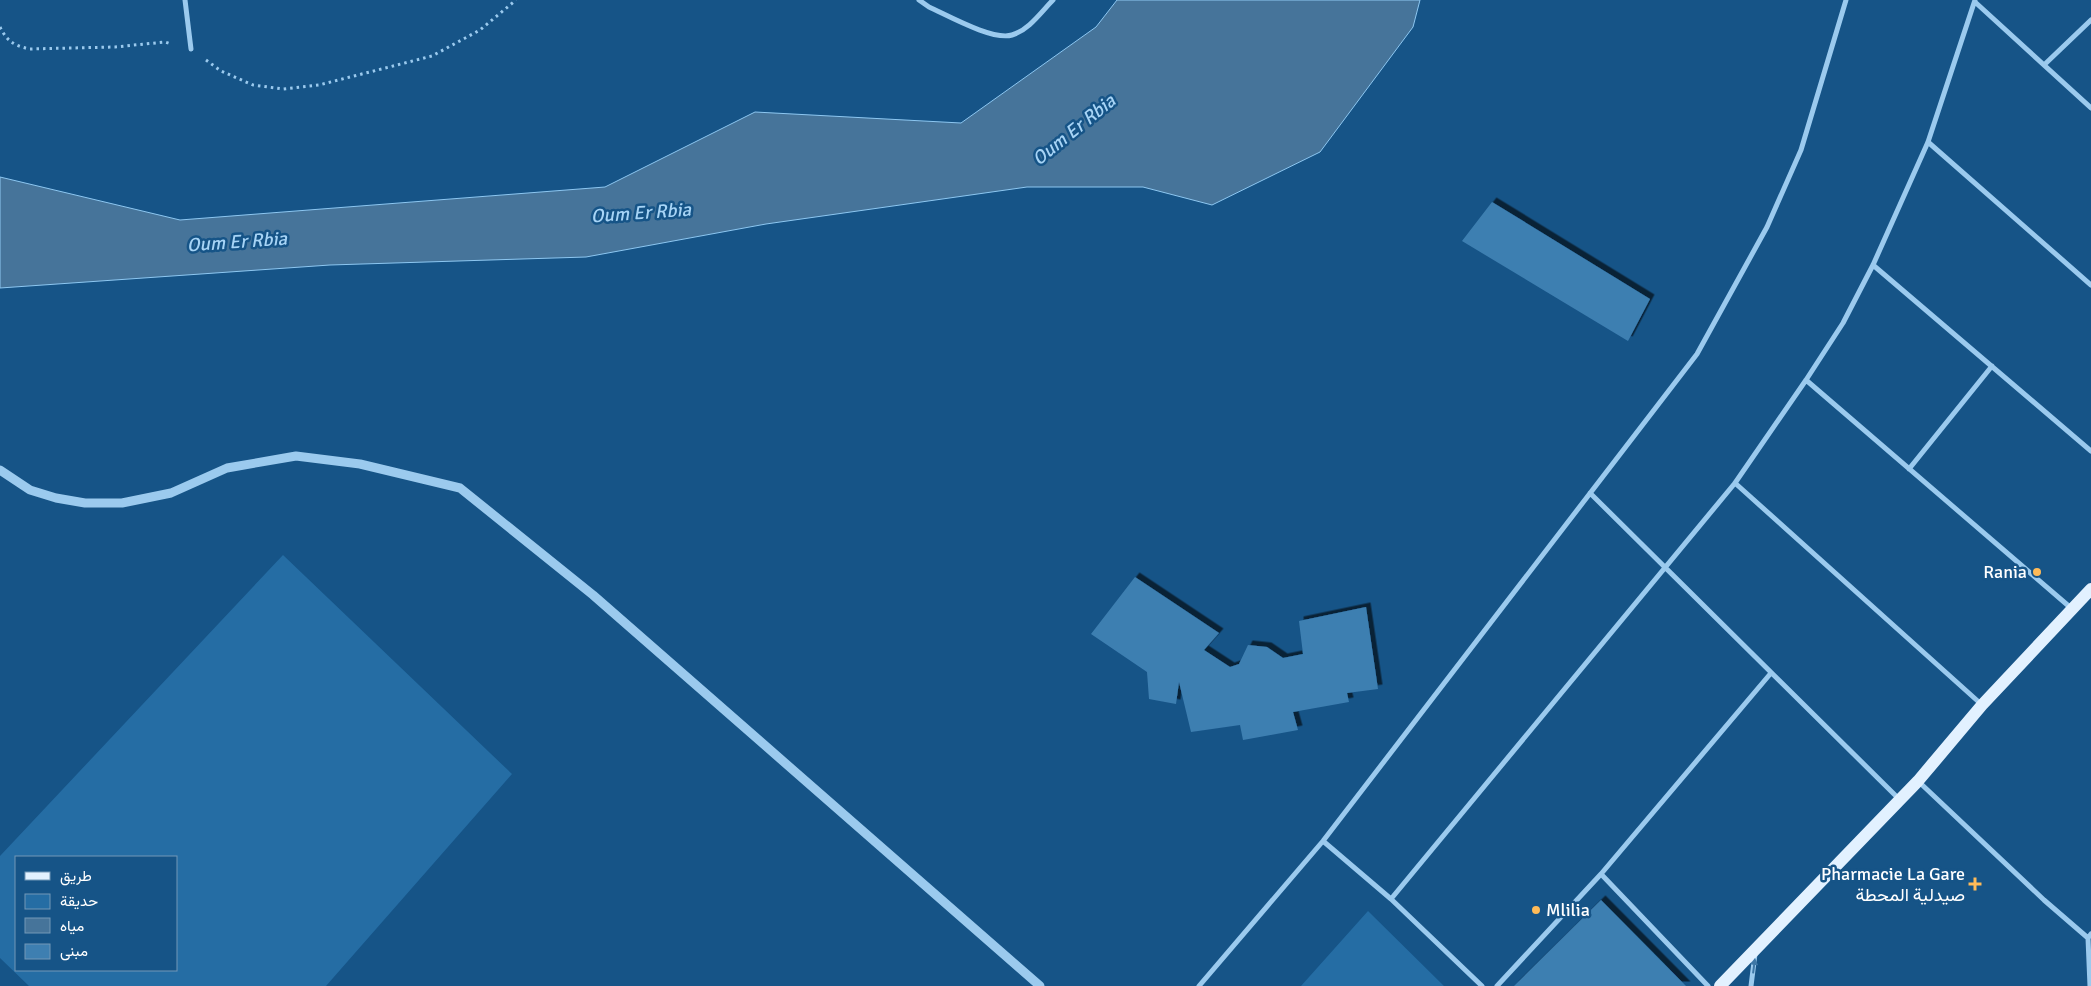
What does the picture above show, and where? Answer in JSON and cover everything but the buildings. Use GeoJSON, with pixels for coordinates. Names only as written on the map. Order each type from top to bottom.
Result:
{"type":"FeatureCollection","features":[{"type":"Feature","properties":{"kind":"main road"},"geometry":{"type":"LineString","coordinates":[[1720,986],[1918,781],[1982,705],[2091,589]]}},
{"type":"Feature","properties":{"kind":"street"},"geometry":{"type":"LineString","coordinates":[[184,0],[191,49]]}},
{"type":"Feature","properties":{"kind":"street"},"geometry":{"type":"LineString","coordinates":[[919,0],[928,7],[998,36],[1012,35],[1030,25],[1053,0]]}},
{"type":"Feature","properties":{"kind":"street"},"geometry":{"type":"LineString","coordinates":[[1199,986],[1323,841],[1697,354],[1767,227],[1801,150],[1846,0]]}},
{"type":"Feature","properties":{"kind":"street"},"geometry":{"type":"LineString","coordinates":[[1391,899],[1735,483],[1806,380],[1843,323],[1873,265],[1928,142],[1975,1],[2091,108]]}},
{"type":"Feature","properties":{"kind":"street"},"geometry":{"type":"LineString","coordinates":[[2044,65],[2091,20]]}},
{"type":"Feature","properties":{"kind":"street"},"geometry":{"type":"LineString","coordinates":[[1928,142],[2091,285]]}},
{"type":"Feature","properties":{"kind":"street"},"geometry":{"type":"LineString","coordinates":[[1873,265],[2091,451]]}},
{"type":"Feature","properties":{"kind":"street"},"geometry":{"type":"LineString","coordinates":[[1909,469],[1992,366]]}},
{"type":"Feature","properties":{"kind":"street"},"geometry":{"type":"LineString","coordinates":[[1806,380],[2072,609]]}},
{"type":"Feature","properties":{"kind":"street"},"geometry":{"type":"LineString","coordinates":[[0,470],[30,490],[56,498],[85,503],[122,503],[171,492],[227,468],[296,456],[360,464],[460,488],[593,595],[1040,986]]}},
{"type":"Feature","properties":{"kind":"street"},"geometry":{"type":"LineString","coordinates":[[1735,483],[1982,705]]}},
{"type":"Feature","properties":{"kind":"street"},"geometry":{"type":"LineString","coordinates":[[1590,493],[1899,800]]}},
{"type":"Feature","properties":{"kind":"street"},"geometry":{"type":"LineString","coordinates":[[1498,986],[1601,874],[1771,673]]}},
{"type":"Feature","properties":{"kind":"street"},"geometry":{"type":"LineString","coordinates":[[1918,781],[2044,900],[2089,936],[2090,986]]}},
{"type":"Feature","properties":{"kind":"street"},"geometry":{"type":"LineString","coordinates":[[1323,841],[1391,899],[1482,986]]}},
{"type":"Feature","properties":{"kind":"street"},"geometry":{"type":"LineString","coordinates":[[1601,874],[1708,986]]}},
{"type":"Feature","properties":{"kind":"street"},"geometry":{"type":"LineString","coordinates":[[1751,986],[1756,947]]}},
{"type":"Feature","properties":{"kind":"path"},"geometry":{"type":"LineString","coordinates":[[0,27],[7,40],[16,46],[29,49],[115,47],[165,42],[191,49],[221,70],[253,85],[283,90],[319,85],[432,56],[480,30],[516,0]]}},
{"type":"Feature","properties":{"kind":"green space"},"geometry":{"type":"Polygon","coordinates":[[[283,555],[512,774],[326,986],[29,986],[0,958],[0,856],[283,555]]]}},
{"type":"Feature","properties":{"kind":"green space"},"geometry":{"type":"Polygon","coordinates":[[[1368,911],[1444,986],[1301,986],[1368,911]]]}},
{"type":"Feature","properties":{"kind":"water","name":"Oum Er Rbia"},"geometry":{"type":"Polygon","coordinates":[[[1117,0],[1420,0],[1413,27],[1320,152],[1212,205],[1143,187],[1027,187],[766,224],[586,257],[330,265],[0,288],[0,177],[180,220],[605,187],[755,112],[961,123],[1096,27],[1117,0]]]}},
{"type":"Feature","properties":{"kind":"place","name":"Rania"},"geometry":{"type":"Point","coordinates":[2037,572]}},
{"type":"Feature","properties":{"kind":"place","name":"Pharmacie La Gare صيدلية المحطة"},"geometry":{"type":"Point","coordinates":[1975,884]}},
{"type":"Feature","properties":{"kind":"place","name":"Mlilia"},"geometry":{"type":"Point","coordinates":[1536,910]}}]}
